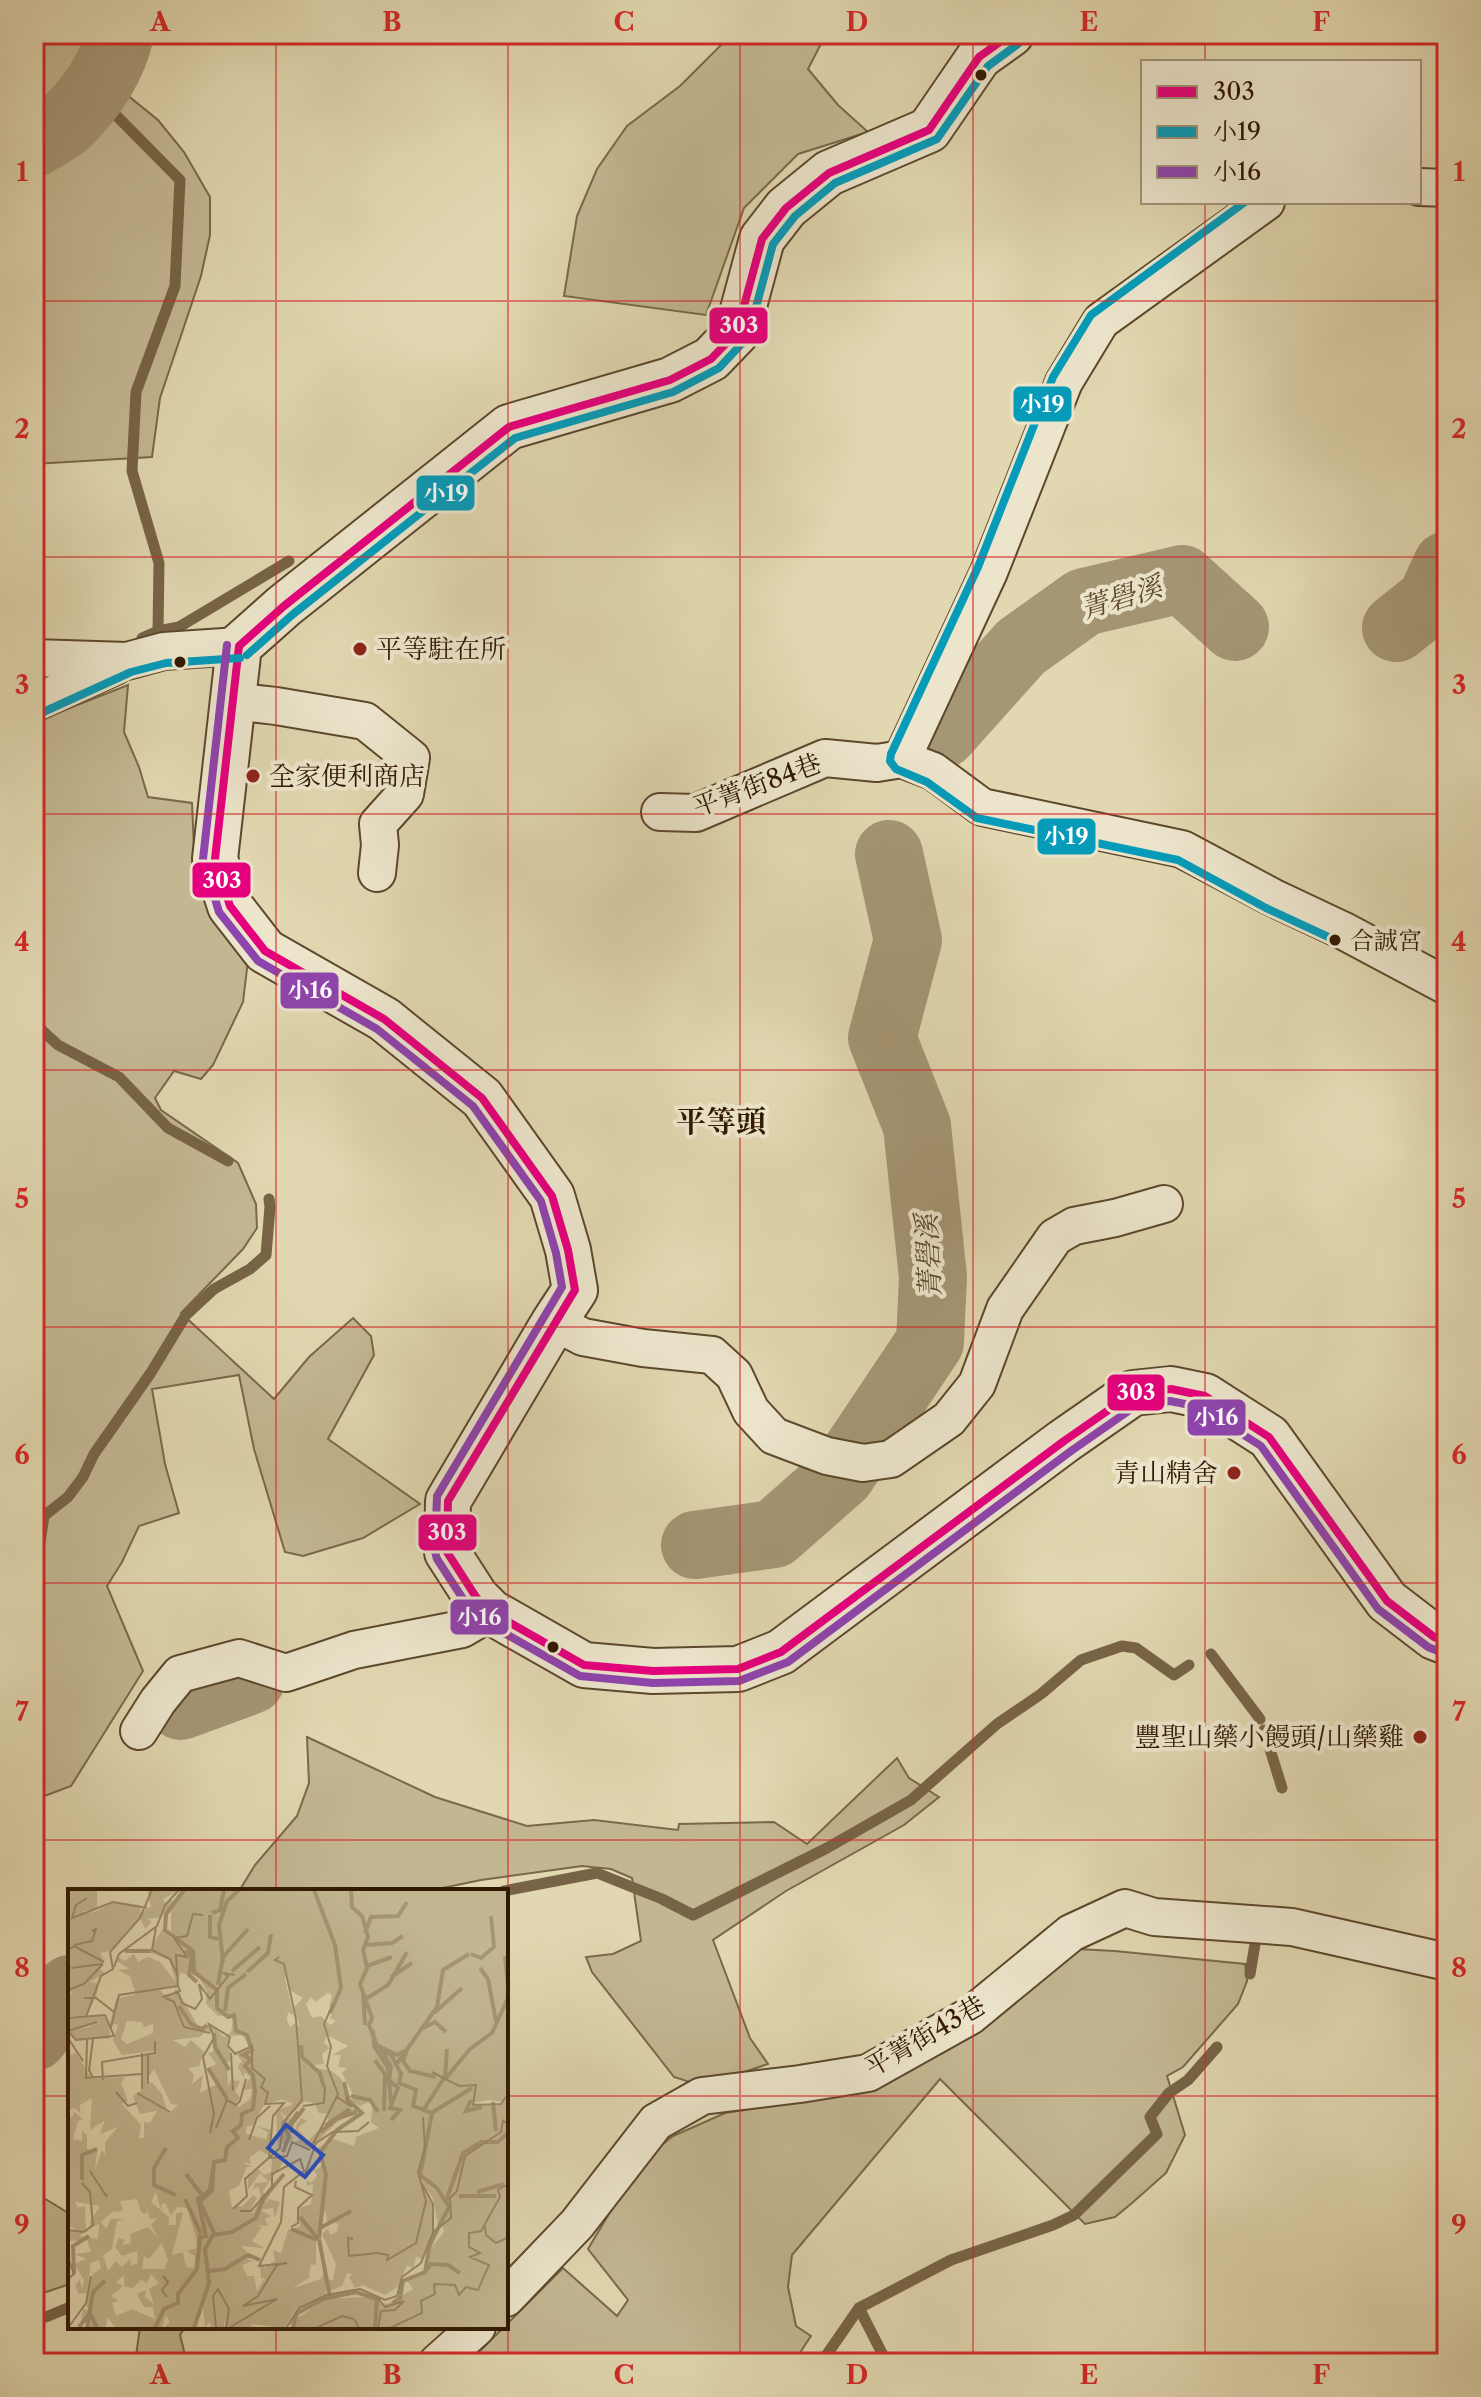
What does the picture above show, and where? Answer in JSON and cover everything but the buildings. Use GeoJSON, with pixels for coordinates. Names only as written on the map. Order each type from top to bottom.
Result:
{"type":"FeatureCollection","features":[{"type":"Feature","properties":{"kind":"street"},"geometry":{"type":"LineString","coordinates":[[34,703],[127,661],[164,651],[239,646],[284,606],[509,427],[670,380],[711,359],[737,332],[762,239],[786,208],[829,173],[929,130],[979,57],[1011,34]]}},
{"type":"Feature","properties":{"kind":"street"},"geometry":{"type":"LineString","coordinates":[[1421,187],[1447,188]]}},
{"type":"Feature","properties":{"kind":"street"},"geometry":{"type":"LineString","coordinates":[[1263,204],[1101,321],[1064,382],[989,572],[902,759],[933,771],[982,807],[1182,849],[1447,986]]}},
{"type":"Feature","properties":{"kind":"street"},"geometry":{"type":"LineString","coordinates":[[239,646],[215,859],[230,906],[265,951],[384,1019],[482,1098],[552,1196],[568,1250],[575,1290],[448,1501],[447,1552],[476,1597],[491,1612],[584,1665],[653,1671],[738,1669],[781,1652],[1133,1393],[1171,1389],[1205,1396],[1269,1437],[1387,1601],[1434,1637],[1447,1642]]}},
{"type":"Feature","properties":{"kind":"street"},"geometry":{"type":"LineString","coordinates":[[34,658],[127,661]]}},
{"type":"Feature","properties":{"kind":"street"},"geometry":{"type":"LineString","coordinates":[[232,701],[365,721],[411,758],[405,794],[378,824],[380,845],[377,873]]}},
{"type":"Feature","properties":{"kind":"street","name":"平菁街84巷"},"geometry":{"type":"LineString","coordinates":[[660,812],[696,813],[825,758],[877,763],[902,759]]}},
{"type":"Feature","properties":{"kind":"street"},"geometry":{"type":"LineString","coordinates":[[554,1322],[583,1337],[643,1348],[712,1355],[734,1375],[751,1411],[774,1436],[827,1456],[863,1463],[891,1459],[949,1419],[977,1384],[1005,1309],[1055,1237],[1074,1226],[1164,1204]]}},
{"type":"Feature","properties":{"kind":"street"},"geometry":{"type":"LineString","coordinates":[[139,1731],[180,1674],[239,1658],[286,1673],[354,1650],[462,1629],[491,1612]]}},
{"type":"Feature","properties":{"kind":"street","name":"平菁街43巷"},"geometry":{"type":"LineString","coordinates":[[508,2296],[577,2224],[656,2122],[702,2096],[868,2073],[970,2016],[1071,1933],[1125,1908],[1154,1917],[1292,1927],[1447,1962]]}},
{"type":"Feature","properties":{"kind":"street"},"geometry":{"type":"LineString","coordinates":[[437,2363],[475,2329]]}},
{"type":"Feature","properties":{"kind":"shaded area"},"geometry":{"type":"Polygon","coordinates":[[[34,34],[93,34],[126,94],[158,120],[184,152],[210,197],[210,235],[201,276],[160,398],[152,457],[34,464],[34,34]]]}},
{"type":"Feature","properties":{"kind":"shaded area"},"geometry":{"type":"Polygon","coordinates":[[[732,34],[826,34],[808,69],[838,105],[868,132],[798,154],[744,208],[706,315],[564,296],[577,216],[597,169],[627,126],[680,86],[732,34]]]}},
{"type":"Feature","properties":{"kind":"shaded area"},"geometry":{"type":"Polygon","coordinates":[[[128,685],[124,732],[148,797],[192,803],[195,871],[220,915],[249,952],[243,1002],[213,1065],[201,1079],[174,1071],[155,1098],[161,1110],[238,1163],[256,1204],[257,1228],[243,1249],[181,1313],[274,1399],[309,1357],[353,1318],[371,1336],[374,1355],[328,1439],[420,1504],[363,1538],[303,1556],[285,1552],[254,1449],[239,1375],[152,1389],[165,1464],[179,1513],[139,1526],[107,1586],[143,1671],[71,1786],[34,1800],[34,722],[128,685]]]}},
{"type":"Feature","properties":{"kind":"shaded area"},"geometry":{"type":"Polygon","coordinates":[[[307,1737],[435,1797],[527,1826],[594,1820],[678,1830],[679,1824],[774,1822],[807,1844],[897,1758],[909,1778],[939,1797],[904,1825],[786,1891],[713,1940],[750,2038],[768,2064],[702,2086],[674,2077],[592,1972],[586,1957],[613,1954],[641,1941],[632,1878],[611,1869],[582,1866],[438,1889],[240,1889],[255,1865],[297,1816],[309,1783],[307,1737]]]}},
{"type":"Feature","properties":{"kind":"shaded area"},"geometry":{"type":"Polygon","coordinates":[[[1077,1949],[1245,1964],[1247,1981],[1238,2004],[1183,2067],[1167,2076],[1185,2135],[1166,2173],[1115,2217],[1085,2224],[940,2079],[792,2255],[788,2287],[796,2326],[811,2336],[793,2363],[468,2363],[502,2329],[508,2329],[508,2323],[563,2268],[617,2316],[628,2300],[588,2249],[640,2162],[673,2136],[725,2113],[809,2100],[1077,1949]]]}},
{"type":"Feature","properties":{"kind":"shaded area"},"geometry":{"type":"Polygon","coordinates":[[[34,2192],[68,2213],[68,2285],[34,2296],[34,2192]]]}},
{"type":"Feature","properties":{"kind":"shaded area"},"geometry":{"type":"Polygon","coordinates":[[[140,2329],[184,2329],[180,2335],[185,2355],[191,2363],[135,2363],[140,2329]]]}},
{"type":"Feature","properties":{"kind":"waterway"},"geometry":{"type":"LineString","coordinates":[[34,143],[63,125],[84,103],[106,70],[120,34]]}},
{"type":"Feature","properties":{"kind":"waterway"},"geometry":{"type":"LineString","coordinates":[[92,91],[180,180],[175,286],[136,392],[132,471],[159,563],[158,631]]}},
{"type":"Feature","properties":{"kind":"waterway"},"geometry":{"type":"LineString","coordinates":[[142,638],[179,627],[289,561]]}},
{"type":"Feature","properties":{"kind":"waterway","name":"菁礐溪"},"geometry":{"type":"LineString","coordinates":[[1396,628],[1431,600],[1447,565]]}},
{"type":"Feature","properties":{"kind":"waterway","name":"菁礐溪"},"geometry":{"type":"LineString","coordinates":[[943,734],[1021,647],[1084,602],[1182,579],[1235,627]]}},
{"type":"Feature","properties":{"kind":"waterway","name":"菁礐溪"},"geometry":{"type":"LineString","coordinates":[[695,1545],[774,1534],[841,1475],[930,1342],[933,1277],[917,1126],[882,1038],[908,940],[889,854]]}},
{"type":"Feature","properties":{"kind":"waterway"},"geometry":{"type":"LineString","coordinates":[[34,1023],[58,1045],[119,1077],[168,1128],[228,1161]]}},
{"type":"Feature","properties":{"kind":"waterway"},"geometry":{"type":"LineString","coordinates":[[34,1582],[44,1516],[68,1497],[83,1477],[94,1454],[150,1374],[186,1315],[214,1289],[250,1269],[266,1255],[269,1199]]}},
{"type":"Feature","properties":{"kind":"waterway"},"geometry":{"type":"LineString","coordinates":[[508,1890],[597,1873],[693,1915],[827,1848],[911,1800],[997,1724],[1041,1694],[1081,1660],[1122,1646],[1136,1648],[1174,1675],[1189,1665]]}},
{"type":"Feature","properties":{"kind":"waterway"},"geometry":{"type":"LineString","coordinates":[[1211,1654],[1260,1719]]}},
{"type":"Feature","properties":{"kind":"waterway","name":"菁礐溪"},"geometry":{"type":"LineString","coordinates":[[181,1706],[251,1680]]}},
{"type":"Feature","properties":{"kind":"waterway"},"geometry":{"type":"LineString","coordinates":[[1264,1730],[1282,1788]]}},
{"type":"Feature","properties":{"kind":"waterway"},"geometry":{"type":"LineString","coordinates":[[1250,1974],[1257,1932]]}},
{"type":"Feature","properties":{"kind":"waterway","name":"菁礐溪"},"geometry":{"type":"LineString","coordinates":[[34,2037],[68,1992]]}},
{"type":"Feature","properties":{"kind":"waterway"},"geometry":{"type":"LineString","coordinates":[[821,2363],[859,2308],[951,2260],[1074,2215],[1157,2134],[1150,2117],[1169,2093],[1188,2080],[1217,2047]]}},
{"type":"Feature","properties":{"kind":"waterway"},"geometry":{"type":"LineString","coordinates":[[34,2318],[46,2317],[68,2308]]}},
{"type":"Feature","properties":{"kind":"waterway"},"geometry":{"type":"LineString","coordinates":[[859,2308],[887,2363]]}},
{"type":"Feature","properties":{"kind":"transit line","name":"303"},"geometry":{"type":"LineString","coordinates":[[1011,34],[979,57],[929,130],[829,173],[786,208],[762,239],[737,332],[711,359],[670,380],[509,427],[284,606],[239,646],[215,859],[230,906],[265,951],[384,1019],[482,1098],[552,1196],[568,1250],[575,1290],[448,1501],[447,1552],[476,1597],[491,1612],[584,1665],[653,1671],[738,1669],[781,1652],[1133,1393],[1171,1389],[1205,1396],[1269,1437],[1387,1601],[1434,1637],[1447,1642]]}},
{"type":"Feature","properties":{"kind":"transit line","name":"小19"},"geometry":{"type":"LineString","coordinates":[[247,655],[292,615],[515,438],[673,392],[719,368],[748,337],[773,244],[795,216],[835,183],[937,139],[988,66],[1018,44]]}},
{"type":"Feature","properties":{"kind":"transit line","name":"小19"},"geometry":{"type":"LineString","coordinates":[[1242,204],[1091,315],[1053,377],[978,567],[890,761],[896,769],[927,782],[977,818],[1178,860],[1266,908],[1337,941]]}},
{"type":"Feature","properties":{"kind":"transit line","name":"小16"},"geometry":{"type":"LineString","coordinates":[[227,645],[203,859],[219,912],[258,961],[377,1029],[473,1106],[541,1201],[556,1253],[562,1287],[437,1496],[437,1559],[467,1605],[483,1621],[580,1676],[653,1683],[739,1681],[788,1662],[1137,1405],[1170,1401],[1200,1407],[1261,1446],[1378,1609],[1428,1647],[1443,1653]]}},
{"type":"Feature","properties":{"kind":"transit line","name":"小19"},"geometry":{"type":"LineString","coordinates":[[39,714],[131,672],[166,663],[240,658]]}},
{"type":"Feature","properties":{"kind":"place","name":"平等駐在所"},"geometry":{"type":"Point","coordinates":[360,649]}},
{"type":"Feature","properties":{"kind":"place","name":"全家便利商店"},"geometry":{"type":"Point","coordinates":[253,776]}},
{"type":"Feature","properties":{"kind":"place","name":"合誠宮"},"geometry":{"type":"Point","coordinates":[1335,940]}},
{"type":"Feature","properties":{"kind":"place","name":"青山精舍"},"geometry":{"type":"Point","coordinates":[1234,1473]}},
{"type":"Feature","properties":{"kind":"place","name":"豐聖山藥小饅頭/山藥雞"},"geometry":{"type":"Point","coordinates":[1420,1737]}},
{"type":"Feature","properties":{"kind":"district","name":"平等頭"},"geometry":{"type":"Point","coordinates":[721,1122]}}]}
